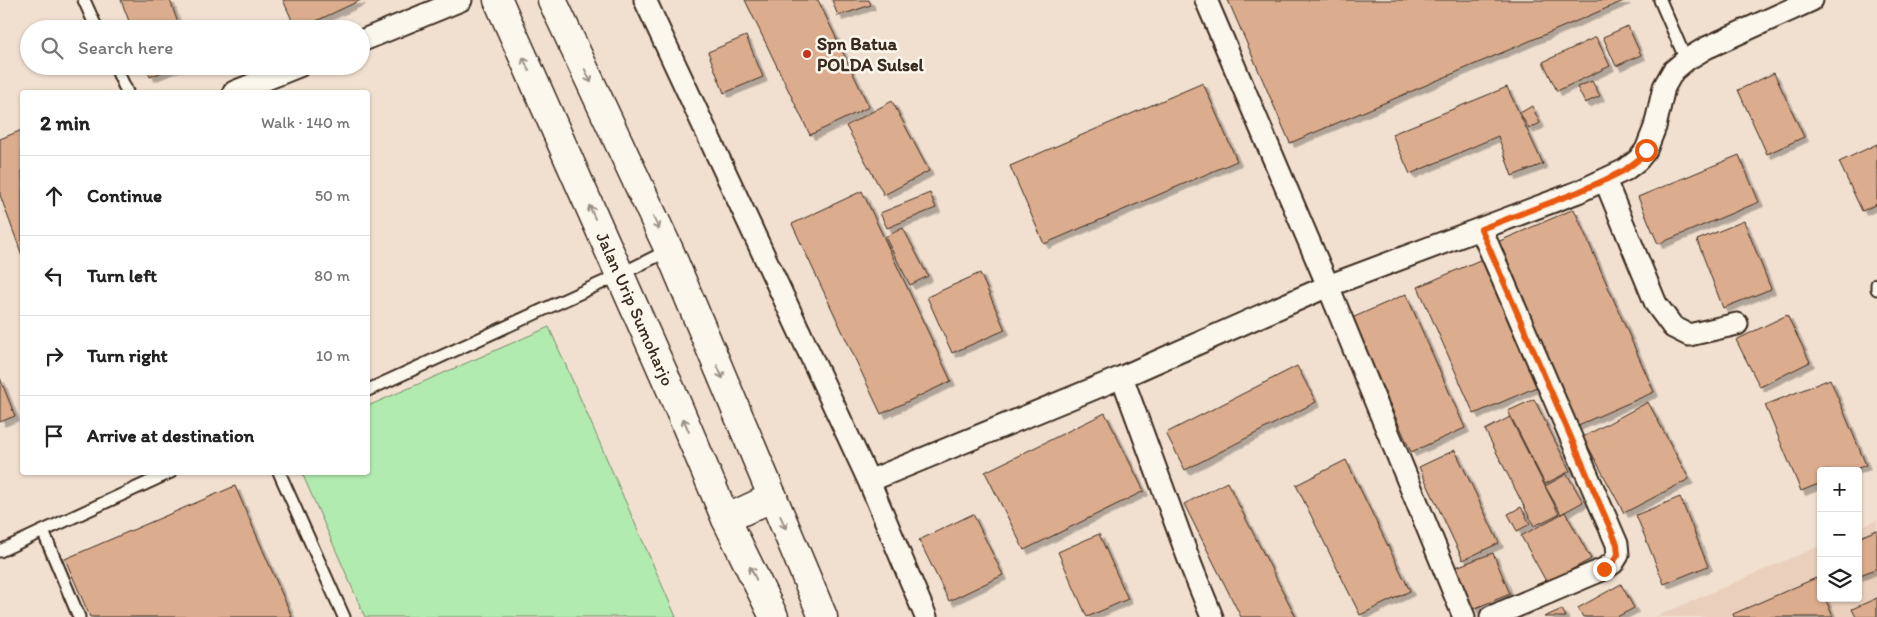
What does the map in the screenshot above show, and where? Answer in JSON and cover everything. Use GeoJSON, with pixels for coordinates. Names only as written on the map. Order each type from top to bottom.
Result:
{"type":"FeatureCollection","features":[{"type":"Feature","properties":{"kind":"highway","name":"Jalan Urip Sumoharjo"},"geometry":{"type":"LineString","coordinates":[[498,0],[671,390],[726,519],[774,617]]}},
{"type":"Feature","properties":{"kind":"highway"},"geometry":{"type":"LineString","coordinates":[[552,0],[669,250],[823,617]]}},
{"type":"Feature","properties":{"kind":"highway"},"geometry":{"type":"LineString","coordinates":[[726,519],[773,497]]}},
{"type":"Feature","properties":{"kind":"street"},"geometry":{"type":"LineString","coordinates":[[370,37],[461,0]]}},
{"type":"Feature","properties":{"kind":"street"},"geometry":{"type":"LineString","coordinates":[[645,0],[869,481],[926,617]]}},
{"type":"Feature","properties":{"kind":"street"},"geometry":{"type":"LineString","coordinates":[[1206,0],[1328,286],[1464,617]]}},
{"type":"Feature","properties":{"kind":"street"},"geometry":{"type":"LineString","coordinates":[[869,481],[1122,377],[1328,286],[1578,192],[1625,170],[1638,160],[1646,150],[1655,127],[1664,87],[1673,71],[1686,60],[1706,48],[1812,0]]}},
{"type":"Feature","properties":{"kind":"street"},"geometry":{"type":"LineString","coordinates":[[239,90],[276,75]]}},
{"type":"Feature","properties":{"kind":"street"},"geometry":{"type":"LineString","coordinates":[[1605,180],[1656,304],[1673,327],[1689,335],[1737,324]]}},
{"type":"Feature","properties":{"kind":"street"},"geometry":{"type":"LineString","coordinates":[[1481,229],[1617,544],[1618,555],[1604,569],[1490,617]]}},
{"type":"Feature","properties":{"kind":"street"},"geometry":{"type":"LineString","coordinates":[[1122,377],[1192,568],[1212,617]]}},
{"type":"Feature","properties":{"kind":"lane"},"geometry":{"type":"LineString","coordinates":[[84,0],[93,20]]}},
{"type":"Feature","properties":{"kind":"lane"},"geometry":{"type":"LineString","coordinates":[[1660,0],[1686,60]]}},
{"type":"Feature","properties":{"kind":"lane"},"geometry":{"type":"LineString","coordinates":[[119,75],[126,90]]}},
{"type":"Feature","properties":{"kind":"lane"},"geometry":{"type":"LineString","coordinates":[[370,389],[619,275],[669,250]]}},
{"type":"Feature","properties":{"kind":"lane"},"geometry":{"type":"LineString","coordinates":[[1877,284],[1877,290]]}},
{"type":"Feature","properties":{"kind":"lane"},"geometry":{"type":"LineString","coordinates":[[0,551],[164,475]]}},
{"type":"Feature","properties":{"kind":"lane"},"geometry":{"type":"LineString","coordinates":[[280,475],[344,617]]}},
{"type":"Feature","properties":{"kind":"lane"},"geometry":{"type":"LineString","coordinates":[[43,531],[79,617]]}},
{"type":"Feature","properties":{"kind":"shaded area"},"geometry":{"type":"Polygon","coordinates":[[[1877,520],[1877,617],[1655,617],[1817,547],[1817,602],[1862,602],[1862,527],[1877,520]]]}},
{"type":"Feature","properties":{"kind":"green space"},"geometry":{"type":"Polygon","coordinates":[[[549,327],[676,617],[365,617],[303,475],[370,475],[370,405],[549,327]]]}},
{"type":"Feature","properties":{"kind":"building"},"geometry":{"type":"Polygon","coordinates":[[[121,0],[170,0],[177,20],[129,20],[121,0]]]}},
{"type":"Feature","properties":{"kind":"building"},"geometry":{"type":"Polygon","coordinates":[[[283,0],[361,0],[318,20],[292,20],[283,0]]]}},
{"type":"Feature","properties":{"kind":"building","name":"Spn Batua POLDA Sulsel"},"geometry":{"type":"Polygon","coordinates":[[[745,0],[818,0],[869,107],[810,135],[745,0]]]}},
{"type":"Feature","properties":{"kind":"building"},"geometry":{"type":"Polygon","coordinates":[[[832,0],[869,0],[871,5],[838,16],[832,0]]]}},
{"type":"Feature","properties":{"kind":"building"},"geometry":{"type":"Polygon","coordinates":[[[1228,0],[1626,0],[1290,143],[1228,0]]]}},
{"type":"Feature","properties":{"kind":"building"},"geometry":{"type":"Polygon","coordinates":[[[1628,26],[1641,55],[1616,66],[1603,37],[1628,26]]]}},
{"type":"Feature","properties":{"kind":"building"},"geometry":{"type":"Polygon","coordinates":[[[746,36],[763,77],[724,93],[708,52],[746,36]]]}},
{"type":"Feature","properties":{"kind":"building"},"geometry":{"type":"Polygon","coordinates":[[[1596,37],[1610,66],[1557,91],[1543,62],[1596,37]]]}},
{"type":"Feature","properties":{"kind":"building"},"geometry":{"type":"Polygon","coordinates":[[[1774,73],[1804,137],[1767,154],[1738,90],[1774,73]]]}},
{"type":"Feature","properties":{"kind":"building"},"geometry":{"type":"Polygon","coordinates":[[[1592,81],[1600,96],[1585,103],[1577,87],[1592,81]]]}},
{"type":"Feature","properties":{"kind":"building"},"geometry":{"type":"Polygon","coordinates":[[[1203,83],[1237,161],[1044,244],[1010,166],[1203,83]]]}},
{"type":"Feature","properties":{"kind":"building"},"geometry":{"type":"Polygon","coordinates":[[[1507,87],[1543,164],[1512,176],[1498,136],[1410,174],[1392,134],[1507,87]]]}},
{"type":"Feature","properties":{"kind":"building"},"geometry":{"type":"Polygon","coordinates":[[[892,101],[929,171],[884,195],[846,126],[892,101]]]}},
{"type":"Feature","properties":{"kind":"building"},"geometry":{"type":"Polygon","coordinates":[[[1532,106],[1540,123],[1529,129],[1520,113],[1532,106]]]}},
{"type":"Feature","properties":{"kind":"building"},"geometry":{"type":"Polygon","coordinates":[[[20,131],[20,250],[0,195],[0,139],[20,131]]]}},
{"type":"Feature","properties":{"kind":"building"},"geometry":{"type":"Polygon","coordinates":[[[1877,144],[1877,204],[1862,211],[1839,162],[1877,144]]]}},
{"type":"Feature","properties":{"kind":"building"},"geometry":{"type":"Polygon","coordinates":[[[1739,155],[1759,202],[1658,244],[1638,197],[1739,155]]]}},
{"type":"Feature","properties":{"kind":"building"},"geometry":{"type":"Polygon","coordinates":[[[862,191],[951,381],[881,414],[792,224],[862,191]]]}},
{"type":"Feature","properties":{"kind":"building"},"geometry":{"type":"Polygon","coordinates":[[[930,193],[936,208],[887,228],[880,213],[930,193]]]}},
{"type":"Feature","properties":{"kind":"building"},"geometry":{"type":"Polygon","coordinates":[[[1574,209],[1654,392],[1576,426],[1495,243],[1574,209]]]}},
{"type":"Feature","properties":{"kind":"building"},"geometry":{"type":"Polygon","coordinates":[[[1744,221],[1771,289],[1723,308],[1697,240],[1744,221]]]}},
{"type":"Feature","properties":{"kind":"building"},"geometry":{"type":"Polygon","coordinates":[[[903,228],[928,276],[910,285],[885,237],[903,228]]]}},
{"type":"Feature","properties":{"kind":"building"},"geometry":{"type":"Polygon","coordinates":[[[1482,259],[1539,386],[1474,414],[1418,287],[1482,259]]]}},
{"type":"Feature","properties":{"kind":"building"},"geometry":{"type":"Polygon","coordinates":[[[980,273],[1005,330],[952,353],[927,297],[980,273]]]}},
{"type":"Feature","properties":{"kind":"building"},"geometry":{"type":"Polygon","coordinates":[[[1406,294],[1465,428],[1411,452],[1352,318],[1406,294]]]}},
{"type":"Feature","properties":{"kind":"building"},"geometry":{"type":"Polygon","coordinates":[[[1787,315],[1810,362],[1760,387],[1736,340],[1787,315]]]}},
{"type":"Feature","properties":{"kind":"building"},"geometry":{"type":"Polygon","coordinates":[[[1297,366],[1316,402],[1185,470],[1166,433],[1297,366]]]}},
{"type":"Feature","properties":{"kind":"building"},"geometry":{"type":"Polygon","coordinates":[[[0,378],[15,416],[0,422],[0,378]]]}},
{"type":"Feature","properties":{"kind":"building"},"geometry":{"type":"Polygon","coordinates":[[[1830,379],[1866,465],[1861,467],[1817,467],[1817,485],[1801,491],[1765,405],[1830,379]]]}},
{"type":"Feature","properties":{"kind":"building"},"geometry":{"type":"Polygon","coordinates":[[[1534,399],[1570,471],[1545,484],[1508,411],[1534,399]]]}},
{"type":"Feature","properties":{"kind":"building"},"geometry":{"type":"Polygon","coordinates":[[[1648,402],[1689,479],[1624,513],[1583,437],[1648,402]]]}},
{"type":"Feature","properties":{"kind":"building"},"geometry":{"type":"Polygon","coordinates":[[[1105,413],[1144,491],[1024,550],[985,472],[1105,413]]]}},
{"type":"Feature","properties":{"kind":"building"},"geometry":{"type":"Polygon","coordinates":[[[1510,417],[1559,514],[1534,526],[1485,430],[1510,417]]]}},
{"type":"Feature","properties":{"kind":"building"},"geometry":{"type":"Polygon","coordinates":[[[1455,450],[1499,543],[1463,560],[1419,467],[1455,450]]]}},
{"type":"Feature","properties":{"kind":"building"},"geometry":{"type":"Polygon","coordinates":[[[1346,460],[1410,591],[1360,615],[1296,485],[1346,460]]]}},
{"type":"Feature","properties":{"kind":"building"},"geometry":{"type":"Polygon","coordinates":[[[1567,474],[1583,502],[1561,514],[1545,486],[1567,474]]]}},
{"type":"Feature","properties":{"kind":"building"},"geometry":{"type":"Polygon","coordinates":[[[1227,482],[1296,617],[1241,617],[1184,504],[1227,482]]]}},
{"type":"Feature","properties":{"kind":"building"},"geometry":{"type":"Polygon","coordinates":[[[235,486],[292,617],[90,617],[65,559],[235,486]]]}},
{"type":"Feature","properties":{"kind":"building"},"geometry":{"type":"Polygon","coordinates":[[[1680,497],[1708,566],[1664,584],[1636,515],[1680,497]]]}},
{"type":"Feature","properties":{"kind":"building"},"geometry":{"type":"Polygon","coordinates":[[[1521,507],[1530,524],[1517,531],[1508,514],[1521,507]]]}},
{"type":"Feature","properties":{"kind":"building"},"geometry":{"type":"Polygon","coordinates":[[[1565,512],[1591,559],[1547,583],[1521,536],[1565,512]]]}},
{"type":"Feature","properties":{"kind":"building"},"geometry":{"type":"Polygon","coordinates":[[[973,514],[1003,575],[949,601],[919,540],[973,514]]]}},
{"type":"Feature","properties":{"kind":"building"},"geometry":{"type":"Polygon","coordinates":[[[1877,530],[1877,568],[1862,574],[1862,557],[1862,536],[1877,530]]]}},
{"type":"Feature","properties":{"kind":"building"},"geometry":{"type":"Polygon","coordinates":[[[1099,534],[1128,599],[1087,617],[1058,552],[1099,534]]]}},
{"type":"Feature","properties":{"kind":"building"},"geometry":{"type":"Polygon","coordinates":[[[1493,553],[1510,594],[1473,609],[1456,567],[1493,553]]]}},
{"type":"Feature","properties":{"kind":"building"},"geometry":{"type":"Polygon","coordinates":[[[1816,578],[1817,602],[1827,602],[1833,617],[1734,617],[1733,614],[1816,578]]]}},
{"type":"Feature","properties":{"kind":"building"},"geometry":{"type":"Polygon","coordinates":[[[1621,584],[1634,608],[1617,617],[1583,617],[1578,608],[1621,584]]]}},
{"type":"Feature","properties":{"kind":"building"},"geometry":{"type":"Polygon","coordinates":[[[1877,598],[1877,617],[1856,617],[1852,609],[1877,598]]]}},
{"type":"Feature","properties":{"kind":"building"},"geometry":{"type":"Polygon","coordinates":[[[1562,609],[1566,617],[1544,617],[1562,609]]]}},
{"type":"Feature","properties":{"kind":"place","name":"Spn Batua POLDA Sulsel"},"geometry":{"type":"Point","coordinates":[807,54]}},
{"type":"Feature","properties":{"kind":"route"},"geometry":{"type":"LineString","coordinates":[[1604,569],[1618,555],[1617,544],[1481,229],[1605,180],[1625,170],[1638,160],[1646,150]]}}]}
